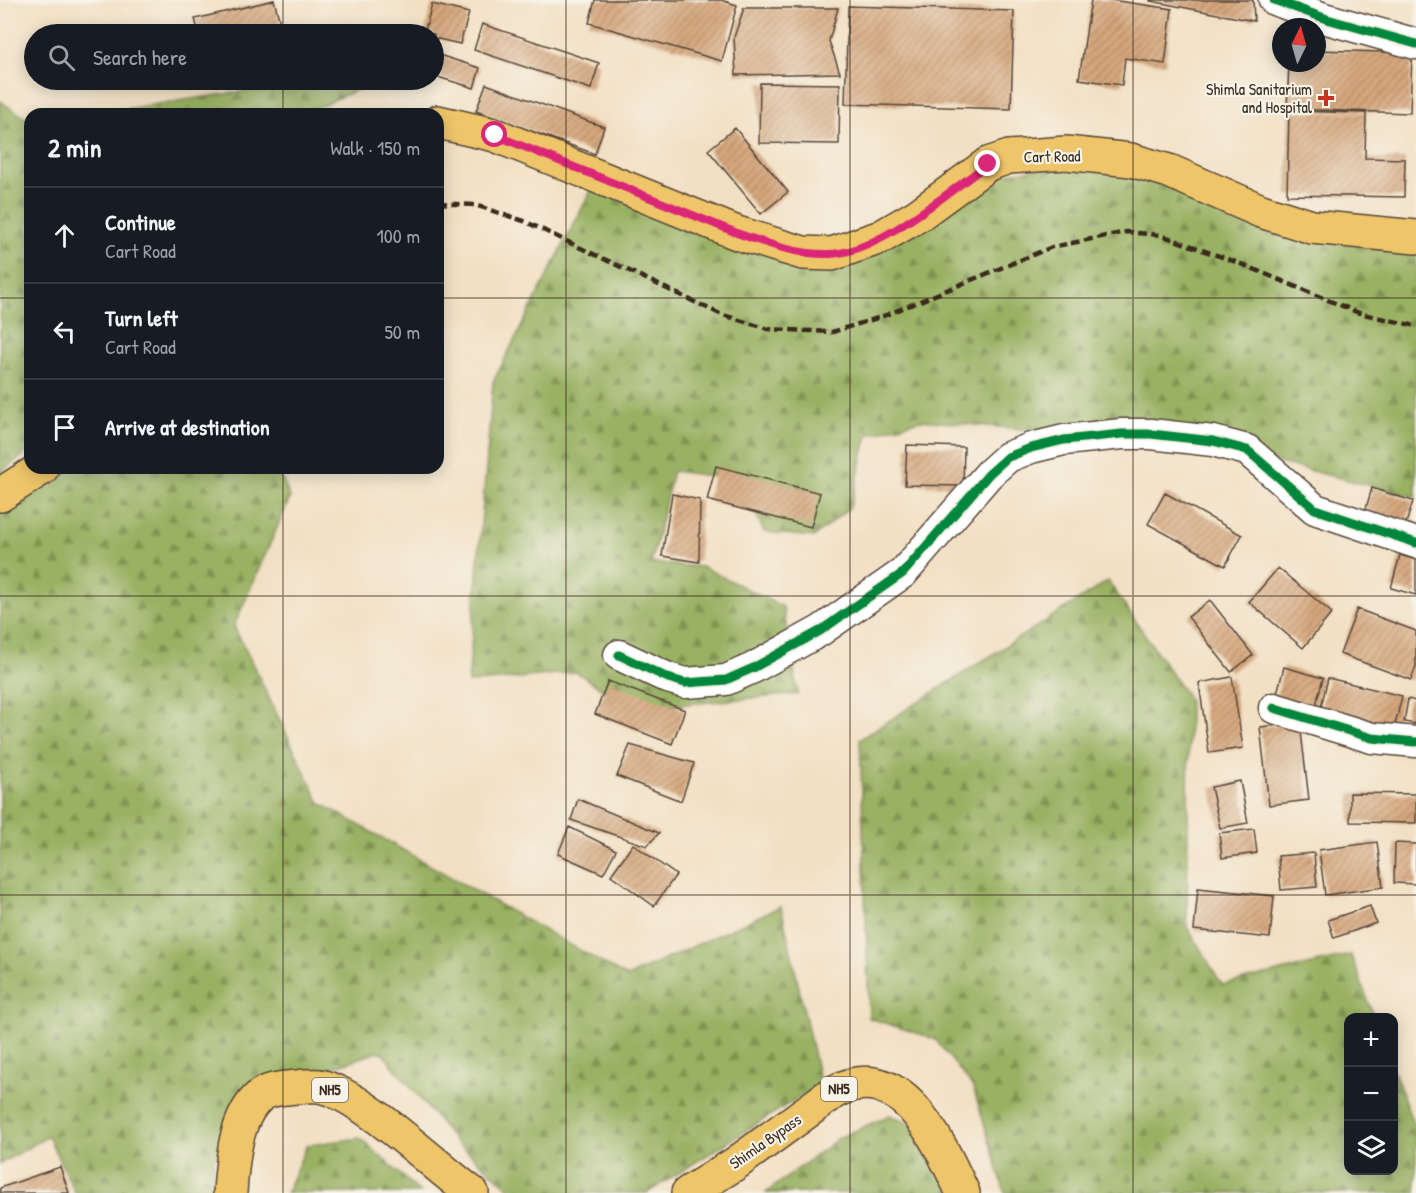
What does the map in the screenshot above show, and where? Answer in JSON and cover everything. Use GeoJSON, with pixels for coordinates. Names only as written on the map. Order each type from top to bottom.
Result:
{"type":"FeatureCollection","features":[{"type":"Feature","properties":{"kind":"main road","name":"Cart Road"},"geometry":{"type":"LineString","coordinates":[[444,123],[495,135],[737,233],[803,253],[832,254],[881,237],[917,216],[988,164],[1009,157],[1066,153],[1131,160],[1169,171],[1261,211],[1312,226],[1416,237]]}},
{"type":"Feature","properties":{"kind":"main road"},"geometry":{"type":"LineString","coordinates":[[0,495],[33,474]]}},
{"type":"Feature","properties":{"kind":"main road","name":"Shimla Bypass"},"geometry":{"type":"LineString","coordinates":[[688,1193],[735,1164],[834,1092],[849,1083],[866,1081],[887,1087],[919,1114],[932,1130],[963,1193]]}},
{"type":"Feature","properties":{"kind":"main road","name":"NH5"},"geometry":{"type":"LineString","coordinates":[[230,1193],[236,1143],[246,1114],[261,1095],[270,1091],[300,1086],[319,1086],[336,1091],[353,1101],[472,1193]]}},
{"type":"Feature","properties":{"kind":"street"},"geometry":{"type":"LineString","coordinates":[[1274,0],[1327,19],[1416,44]]}},
{"type":"Feature","properties":{"kind":"street"},"geometry":{"type":"LineString","coordinates":[[619,655],[668,678],[685,683],[726,680],[753,668],[820,631],[903,573],[981,482],[1008,457],[1030,447],[1064,440],[1122,434],[1151,434],[1213,441],[1247,450],[1315,509],[1416,543]]}},
{"type":"Feature","properties":{"kind":"street"},"geometry":{"type":"LineString","coordinates":[[1274,708],[1372,738],[1416,742]]}},
{"type":"Feature","properties":{"kind":"green space"},"geometry":{"type":"Polygon","coordinates":[[[251,90],[356,90],[316,108],[131,108],[251,90]]]}},
{"type":"Feature","properties":{"kind":"green space"},"geometry":{"type":"Polygon","coordinates":[[[0,101],[24,117],[24,455],[0,473],[0,101]]]}},
{"type":"Feature","properties":{"kind":"green space"},"geometry":{"type":"Polygon","coordinates":[[[1089,164],[1173,185],[1270,234],[1416,252],[1416,497],[1211,446],[920,420],[868,435],[850,507],[814,537],[764,532],[741,480],[673,471],[651,563],[703,567],[783,607],[798,694],[633,709],[576,672],[468,683],[493,382],[592,189],[790,264],[864,261],[1006,173],[1089,164]]]}},
{"type":"Feature","properties":{"kind":"green space"},"geometry":{"type":"Polygon","coordinates":[[[48,474],[280,474],[290,498],[234,626],[320,803],[627,977],[781,906],[820,1084],[647,1193],[515,1193],[455,1141],[381,1051],[280,1085],[214,1159],[212,1193],[75,1193],[48,1136],[0,1164],[0,509],[48,474]]]}},
{"type":"Feature","properties":{"kind":"green space"},"geometry":{"type":"Polygon","coordinates":[[[1108,581],[1189,699],[1187,927],[1222,985],[1351,955],[1373,1013],[1344,1013],[1344,1175],[1398,1175],[1398,1082],[1416,1132],[1416,1193],[1005,1193],[973,1087],[935,1039],[869,1018],[860,739],[1108,581]]]}},
{"type":"Feature","properties":{"kind":"green space"},"geometry":{"type":"Polygon","coordinates":[[[890,1115],[925,1130],[954,1193],[766,1193],[839,1138],[890,1115]]]}},
{"type":"Feature","properties":{"kind":"green space"},"geometry":{"type":"Polygon","coordinates":[[[360,1138],[421,1193],[286,1193],[307,1145],[360,1138]]]}},
{"type":"Feature","properties":{"kind":"building"},"geometry":{"type":"Polygon","coordinates":[[[274,0],[280,24],[196,24],[195,19],[274,0]]]}},
{"type":"Feature","properties":{"kind":"building"},"geometry":{"type":"Polygon","coordinates":[[[595,0],[721,0],[737,5],[722,61],[589,23],[595,0]]]}},
{"type":"Feature","properties":{"kind":"building"},"geometry":{"type":"Polygon","coordinates":[[[1091,0],[1111,0],[1172,9],[1165,64],[1125,58],[1122,85],[1079,79],[1091,0]]]}},
{"type":"Feature","properties":{"kind":"building"},"geometry":{"type":"Polygon","coordinates":[[[1253,0],[1254,21],[1150,1],[1253,0]]]}},
{"type":"Feature","properties":{"kind":"building"},"geometry":{"type":"Polygon","coordinates":[[[432,4],[469,13],[460,44],[444,40],[444,24],[427,24],[432,4]]]}},
{"type":"Feature","properties":{"kind":"building"},"geometry":{"type":"Polygon","coordinates":[[[848,6],[1014,11],[1011,109],[845,104],[848,6]]]}},
{"type":"Feature","properties":{"kind":"building"},"geometry":{"type":"Polygon","coordinates":[[[744,8],[838,8],[829,41],[840,73],[736,75],[734,37],[744,8]]]}},
{"type":"Feature","properties":{"kind":"building"},"geometry":{"type":"Polygon","coordinates":[[[482,24],[599,63],[591,89],[474,50],[482,24]]]}},
{"type":"Feature","properties":{"kind":"building"},"geometry":{"type":"Polygon","coordinates":[[[1326,50],[1412,53],[1410,113],[1287,109],[1289,72],[1326,72],[1326,50]]]}},
{"type":"Feature","properties":{"kind":"building"},"geometry":{"type":"Polygon","coordinates":[[[444,57],[480,68],[474,88],[444,79],[444,57]]]}},
{"type":"Feature","properties":{"kind":"building"},"geometry":{"type":"Polygon","coordinates":[[[760,83],[840,84],[839,144],[759,143],[760,83]]]}},
{"type":"Feature","properties":{"kind":"building"},"geometry":{"type":"Polygon","coordinates":[[[486,84],[604,127],[595,154],[476,111],[486,84]]]}},
{"type":"Feature","properties":{"kind":"building"},"geometry":{"type":"Polygon","coordinates":[[[1289,111],[1366,113],[1365,158],[1405,159],[1404,197],[1287,195],[1289,111]]]}},
{"type":"Feature","properties":{"kind":"building"},"geometry":{"type":"Polygon","coordinates":[[[735,128],[788,192],[761,214],[708,150],[735,128]]]}},
{"type":"Feature","properties":{"kind":"building"},"geometry":{"type":"Polygon","coordinates":[[[907,445],[964,447],[963,486],[905,485],[907,445]]]}},
{"type":"Feature","properties":{"kind":"building"},"geometry":{"type":"Polygon","coordinates":[[[716,466],[820,493],[811,527],[707,500],[716,466]]]}},
{"type":"Feature","properties":{"kind":"building"},"geometry":{"type":"Polygon","coordinates":[[[1372,488],[1413,501],[1404,530],[1363,518],[1372,488]]]}},
{"type":"Feature","properties":{"kind":"building"},"geometry":{"type":"Polygon","coordinates":[[[1165,493],[1242,535],[1225,566],[1148,524],[1165,493]]]}},
{"type":"Feature","properties":{"kind":"building"},"geometry":{"type":"Polygon","coordinates":[[[672,494],[700,500],[699,562],[662,556],[672,494]]]}},
{"type":"Feature","properties":{"kind":"building"},"geometry":{"type":"Polygon","coordinates":[[[1400,555],[1416,560],[1416,595],[1391,588],[1400,555]]]}},
{"type":"Feature","properties":{"kind":"building"},"geometry":{"type":"Polygon","coordinates":[[[1278,568],[1332,613],[1303,648],[1249,602],[1278,568]]]}},
{"type":"Feature","properties":{"kind":"building"},"geometry":{"type":"Polygon","coordinates":[[[1210,600],[1253,655],[1231,672],[1188,617],[1210,600]]]}},
{"type":"Feature","properties":{"kind":"building"},"geometry":{"type":"Polygon","coordinates":[[[1357,609],[1416,631],[1416,666],[1411,680],[1340,654],[1357,609]]]}},
{"type":"Feature","properties":{"kind":"building"},"geometry":{"type":"Polygon","coordinates":[[[1284,667],[1323,678],[1314,712],[1275,701],[1284,667]]]}},
{"type":"Feature","properties":{"kind":"building"},"geometry":{"type":"Polygon","coordinates":[[[1232,677],[1243,748],[1209,753],[1199,683],[1232,677]]]}},
{"type":"Feature","properties":{"kind":"building"},"geometry":{"type":"Polygon","coordinates":[[[1328,678],[1402,696],[1393,733],[1319,715],[1328,678]]]}},
{"type":"Feature","properties":{"kind":"building"},"geometry":{"type":"Polygon","coordinates":[[[608,681],[685,710],[672,744],[595,714],[608,681]]]}},
{"type":"Feature","properties":{"kind":"building"},"geometry":{"type":"Polygon","coordinates":[[[1408,699],[1416,701],[1416,724],[1404,722],[1408,699]]]}},
{"type":"Feature","properties":{"kind":"building"},"geometry":{"type":"Polygon","coordinates":[[[1300,723],[1309,800],[1269,805],[1260,727],[1300,723]]]}},
{"type":"Feature","properties":{"kind":"building"},"geometry":{"type":"Polygon","coordinates":[[[630,745],[694,763],[681,801],[617,776],[630,745]]]}},
{"type":"Feature","properties":{"kind":"building"},"geometry":{"type":"Polygon","coordinates":[[[1240,781],[1248,823],[1220,828],[1211,787],[1240,781]]]}},
{"type":"Feature","properties":{"kind":"building"},"geometry":{"type":"Polygon","coordinates":[[[1350,793],[1416,794],[1416,823],[1350,822],[1350,793]]]}},
{"type":"Feature","properties":{"kind":"building"},"geometry":{"type":"Polygon","coordinates":[[[578,799],[659,833],[647,846],[571,820],[578,799]]]}},
{"type":"Feature","properties":{"kind":"building"},"geometry":{"type":"Polygon","coordinates":[[[569,827],[616,850],[603,874],[558,854],[569,827]]]}},
{"type":"Feature","properties":{"kind":"building"},"geometry":{"type":"Polygon","coordinates":[[[1254,829],[1257,853],[1222,858],[1219,833],[1254,829]]]}},
{"type":"Feature","properties":{"kind":"building"},"geometry":{"type":"Polygon","coordinates":[[[1377,842],[1383,887],[1325,895],[1319,850],[1377,842]]]}},
{"type":"Feature","properties":{"kind":"building"},"geometry":{"type":"Polygon","coordinates":[[[1395,843],[1416,844],[1416,884],[1394,883],[1395,843]]]}},
{"type":"Feature","properties":{"kind":"building"},"geometry":{"type":"Polygon","coordinates":[[[633,844],[676,875],[654,906],[611,875],[633,844]]]}},
{"type":"Feature","properties":{"kind":"building"},"geometry":{"type":"Polygon","coordinates":[[[1314,853],[1317,887],[1281,890],[1278,856],[1314,853]]]}},
{"type":"Feature","properties":{"kind":"building"},"geometry":{"type":"Polygon","coordinates":[[[1198,888],[1274,896],[1270,938],[1194,930],[1198,888]]]}},
{"type":"Feature","properties":{"kind":"building"},"geometry":{"type":"Polygon","coordinates":[[[1370,906],[1376,923],[1334,938],[1328,920],[1370,906]]]}},
{"type":"Feature","properties":{"kind":"building"},"geometry":{"type":"Polygon","coordinates":[[[60,1167],[69,1193],[0,1193],[0,1188],[60,1167]]]}},
{"type":"Feature","properties":{"kind":"railway"},"geometry":{"type":"LineString","coordinates":[[444,203],[475,205],[524,221],[720,314],[768,329],[832,332],[881,317],[1052,247],[1126,232],[1161,235],[1244,265],[1359,313],[1416,326]]}},
{"type":"Feature","properties":{"kind":"cycle path"},"geometry":{"type":"LineString","coordinates":[[1274,0],[1327,19],[1416,44]]}},
{"type":"Feature","properties":{"kind":"cycle path"},"geometry":{"type":"LineString","coordinates":[[619,655],[668,678],[685,683],[726,680],[753,668],[820,631],[903,573],[989,474],[1008,457],[1031,448],[1064,440],[1122,434],[1151,434],[1213,441],[1247,450],[1315,509],[1416,543]]}},
{"type":"Feature","properties":{"kind":"cycle path"},"geometry":{"type":"LineString","coordinates":[[1274,708],[1372,738],[1416,742]]}},
{"type":"Feature","properties":{"kind":"place","name":"Shimla Sanitarium and Hospital"},"geometry":{"type":"Point","coordinates":[1326,98]}},
{"type":"Feature","properties":{"kind":"route"},"geometry":{"type":"LineString","coordinates":[[495,135],[737,233],[803,253],[832,254],[851,250],[881,237],[917,216],[988,164]]}}]}
